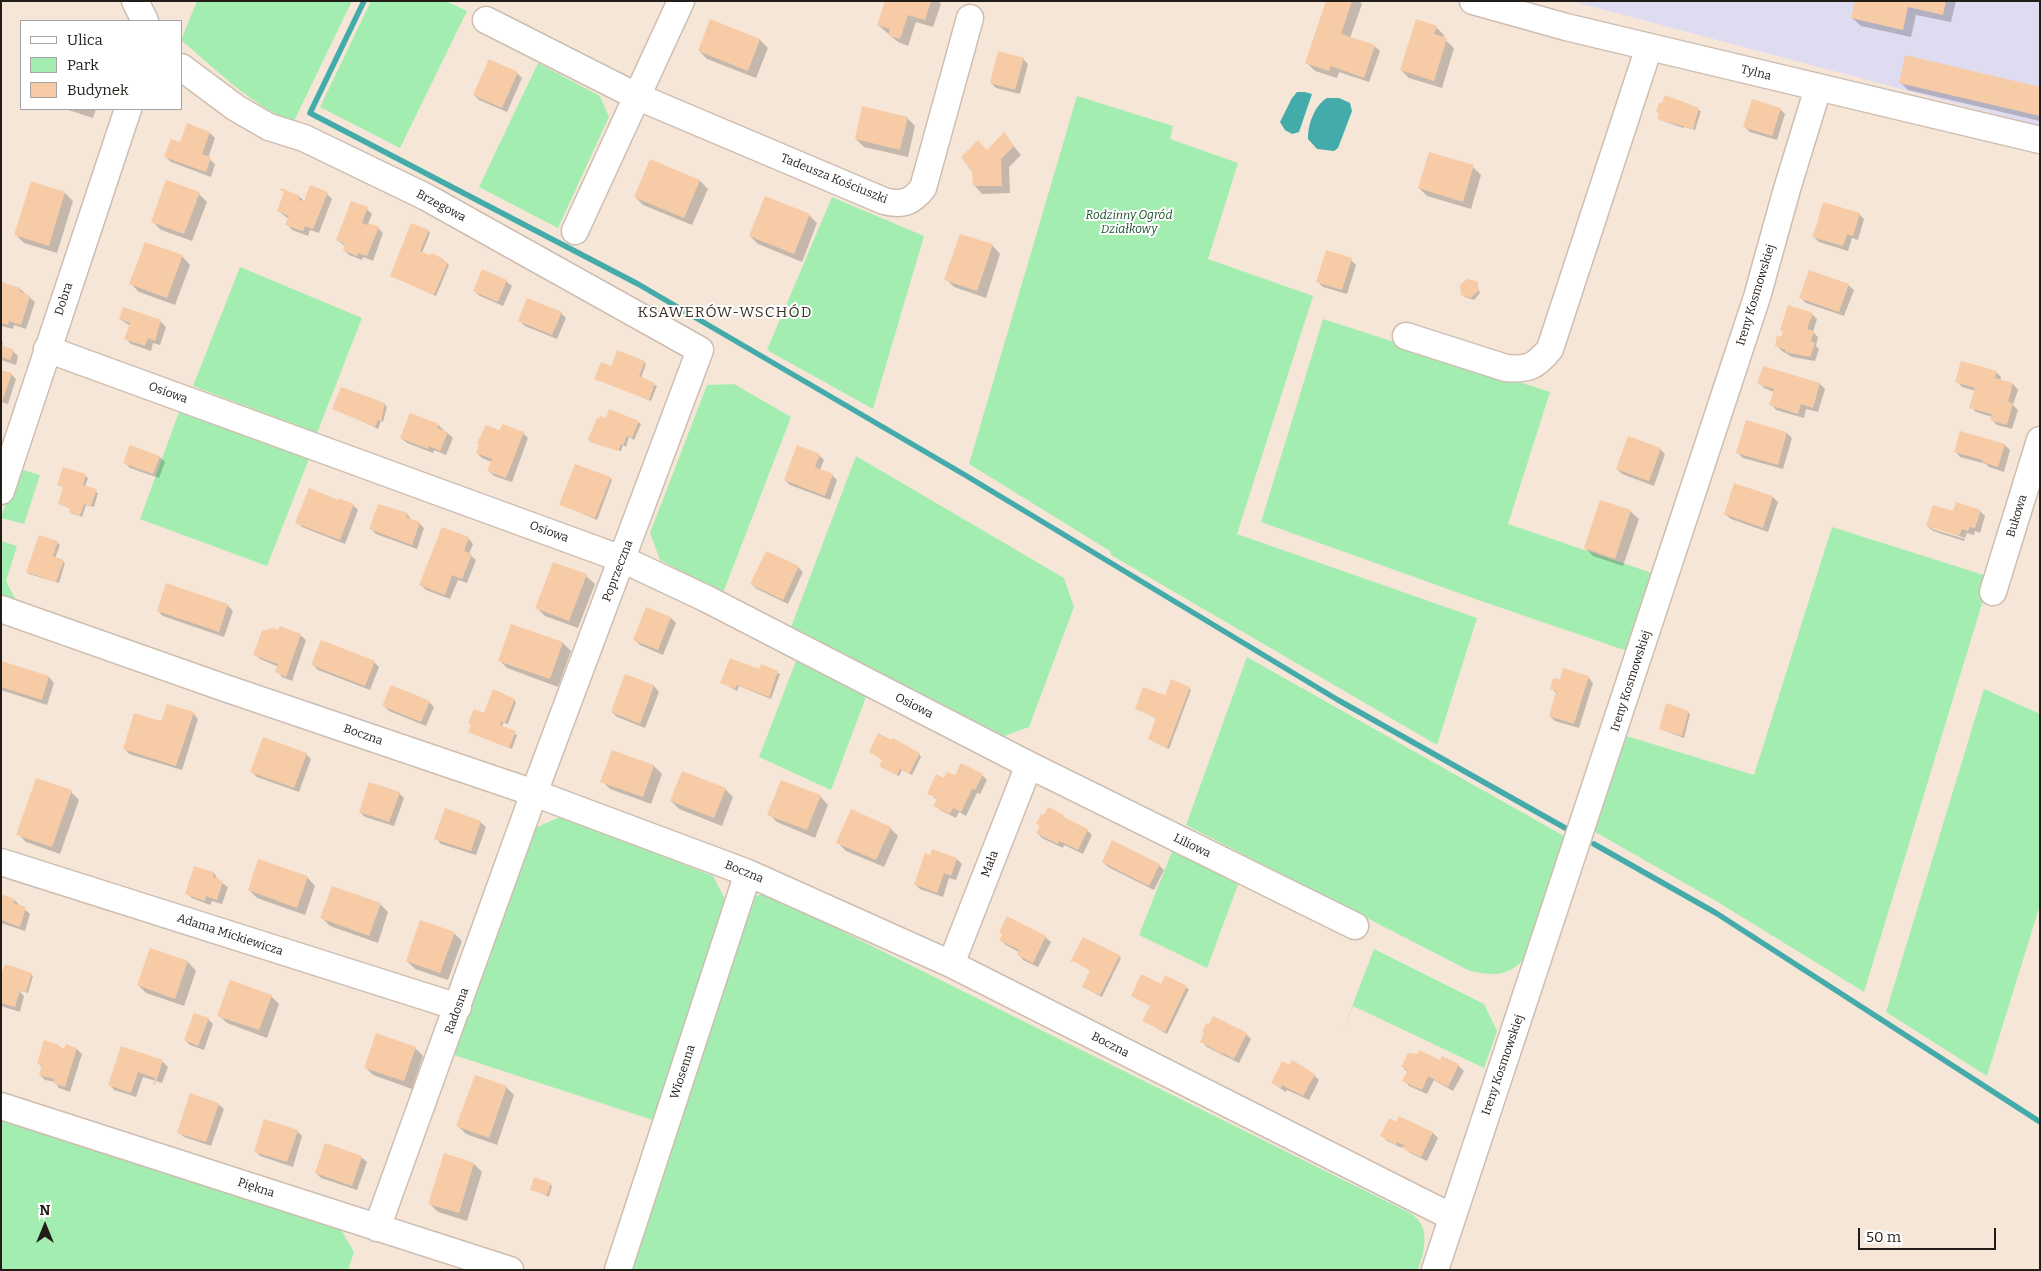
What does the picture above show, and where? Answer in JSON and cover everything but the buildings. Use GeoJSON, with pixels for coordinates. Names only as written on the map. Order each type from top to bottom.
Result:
{"type":"FeatureCollection","features":[{"type":"Feature","properties":{"kind":"street"},"geometry":{"type":"LineString","coordinates":[[135,1],[144,20]]}},
{"type":"Feature","properties":{"kind":"street"},"geometry":{"type":"LineString","coordinates":[[575,231],[681,1]]}},
{"type":"Feature","properties":{"kind":"street","name":"Tylna"},"geometry":{"type":"LineString","coordinates":[[1473,1],[1649,47],[2040,140]]}},
{"type":"Feature","properties":{"kind":"street","name":"Tadeusza Kościuszki"},"geometry":{"type":"LineString","coordinates":[[486,20],[636,96],[884,201],[901,204],[916,197],[923,188],[970,18]]}},
{"type":"Feature","properties":{"kind":"street"},"geometry":{"type":"LineString","coordinates":[[1406,336],[1506,368],[1522,370],[1538,363],[1550,349],[1649,47]]}},
{"type":"Feature","properties":{"kind":"street","name":"Brzegowa"},"geometry":{"type":"LineString","coordinates":[[182,67],[236,108],[261,122],[304,138],[426,197],[700,350]]}},
{"type":"Feature","properties":{"kind":"street","name":"Ireny Kosmowskiej"},"geometry":{"type":"LineString","coordinates":[[1435,1270],[1754,306],[1818,88]]}},
{"type":"Feature","properties":{"kind":"street","name":"Dobra"},"geometry":{"type":"LineString","coordinates":[[1,491],[128,110]]}},
{"type":"Feature","properties":{"kind":"street","name":"Osiowa"},"geometry":{"type":"LineString","coordinates":[[48,349],[622,558],[707,599],[1028,765]]}},
{"type":"Feature","properties":{"kind":"street","name":"Poprzeczna"},"geometry":{"type":"LineString","coordinates":[[534,793],[700,350]]}},
{"type":"Feature","properties":{"kind":"street","name":"Bukowa"},"geometry":{"type":"LineString","coordinates":[[1993,592],[2040,440]]}},
{"type":"Feature","properties":{"kind":"street","name":"Boczna"},"geometry":{"type":"LineString","coordinates":[[1,609],[222,687],[534,793],[748,873],[950,964],[1452,1217]]}},
{"type":"Feature","properties":{"kind":"street","name":"Liliowa"},"geometry":{"type":"LineString","coordinates":[[1028,765],[1355,926]]}},
{"type":"Feature","properties":{"kind":"street","name":"Mała"},"geometry":{"type":"LineString","coordinates":[[950,964],[1028,765]]}},
{"type":"Feature","properties":{"kind":"street","name":"Radosna"},"geometry":{"type":"LineString","coordinates":[[377,1228],[534,793]]}},
{"type":"Feature","properties":{"kind":"street","name":"Adama Mickiewicza"},"geometry":{"type":"LineString","coordinates":[[1,862],[458,1007]]}},
{"type":"Feature","properties":{"kind":"street","name":"Wiosenna"},"geometry":{"type":"LineString","coordinates":[[618,1270],[748,873]]}},
{"type":"Feature","properties":{"kind":"street","name":"Piękna"},"geometry":{"type":"LineString","coordinates":[[1,1106],[510,1270]]}},
{"type":"Feature","properties":{"kind":"shaded area"},"geometry":{"type":"Polygon","coordinates":[[[1571,1],[2040,1],[2040,126],[1571,1]]]}},
{"type":"Feature","properties":{"kind":"green space"},"geometry":{"type":"Polygon","coordinates":[[[197,1],[352,1],[294,121],[280,116],[250,98],[182,41],[197,1]]]}},
{"type":"Feature","properties":{"kind":"green space"},"geometry":{"type":"Polygon","coordinates":[[[371,1],[446,1],[467,11],[400,148],[320,107],[371,1]]]}},
{"type":"Feature","properties":{"kind":"green space"},"geometry":{"type":"Polygon","coordinates":[[[538,63],[600,96],[609,117],[558,228],[479,187],[538,63]]]}},
{"type":"Feature","properties":{"kind":"green space","name":"Rodzinny Ogród Działkowy"},"geometry":{"type":"Polygon","coordinates":[[[1077,96],[1173,126],[1170,139],[1238,163],[1208,259],[1313,296],[1237,534],[1477,618],[1437,745],[1111,555],[1110,551],[969,464],[1077,96]]]}},
{"type":"Feature","properties":{"kind":"green space"},"geometry":{"type":"Polygon","coordinates":[[[832,197],[924,236],[873,409],[767,350],[832,197]]]}},
{"type":"Feature","properties":{"kind":"green space"},"geometry":{"type":"Polygon","coordinates":[[[240,267],[362,318],[317,433],[193,386],[240,267]]]}},
{"type":"Feature","properties":{"kind":"green space"},"geometry":{"type":"Polygon","coordinates":[[[1323,319],[1550,392],[1508,524],[1649,572],[1658,577],[1633,653],[1261,522],[1323,319]]]}},
{"type":"Feature","properties":{"kind":"green space"},"geometry":{"type":"Polygon","coordinates":[[[734,384],[791,417],[723,593],[660,560],[650,533],[707,385],[734,384]]]}},
{"type":"Feature","properties":{"kind":"green space"},"geometry":{"type":"Polygon","coordinates":[[[179,412],[309,459],[267,566],[140,519],[179,412]]]}},
{"type":"Feature","properties":{"kind":"green space"},"geometry":{"type":"Polygon","coordinates":[[[856,456],[1064,578],[1074,607],[1029,727],[1004,736],[791,627],[856,456]]]}},
{"type":"Feature","properties":{"kind":"green space"},"geometry":{"type":"Polygon","coordinates":[[[17,468],[40,475],[24,524],[1,518],[17,468]]]}},
{"type":"Feature","properties":{"kind":"green space"},"geometry":{"type":"Polygon","coordinates":[[[1832,527],[1990,577],[1864,992],[1716,901],[1590,829],[1623,735],[1754,775],[1832,527]]]}},
{"type":"Feature","properties":{"kind":"green space"},"geometry":{"type":"Polygon","coordinates":[[[1,541],[17,546],[6,581],[18,604],[1,603],[1,541]]]}},
{"type":"Feature","properties":{"kind":"green space"},"geometry":{"type":"Polygon","coordinates":[[[1247,657],[1564,836],[1525,958],[1512,969],[1500,974],[1470,971],[1186,825],[1247,657]]]}},
{"type":"Feature","properties":{"kind":"green space"},"geometry":{"type":"Polygon","coordinates":[[[796,661],[866,697],[831,790],[759,757],[796,661]]]}},
{"type":"Feature","properties":{"kind":"green space"},"geometry":{"type":"Polygon","coordinates":[[[1984,689],[2040,714],[2040,905],[1987,1076],[1886,1012],[1984,689]]]}},
{"type":"Feature","properties":{"kind":"green space"},"geometry":{"type":"Polygon","coordinates":[[[562,816],[713,876],[726,901],[653,1120],[454,1055],[533,829],[562,816]]]}},
{"type":"Feature","properties":{"kind":"green space"},"geometry":{"type":"Polygon","coordinates":[[[1173,849],[1239,882],[1207,968],[1139,935],[1173,849]]]}},
{"type":"Feature","properties":{"kind":"green space"},"geometry":{"type":"Polygon","coordinates":[[[767,894],[1410,1213],[1417,1218],[1424,1231],[1423,1254],[1418,1270],[625,1270],[753,896],[767,894]]]}},
{"type":"Feature","properties":{"kind":"green space"},"geometry":{"type":"Polygon","coordinates":[[[1374,949],[1484,1004],[1497,1031],[1484,1068],[1353,1006],[1342,1033],[1374,949]]]}},
{"type":"Feature","properties":{"kind":"green space"},"geometry":{"type":"Polygon","coordinates":[[[1,1112],[340,1228],[354,1252],[348,1270],[1,1270],[1,1112]]]}},
{"type":"Feature","properties":{"kind":"water"},"geometry":{"type":"Polygon","coordinates":[[[1297,92],[1312,94],[1299,132],[1292,134],[1285,130],[1280,122],[1297,92]]]}},
{"type":"Feature","properties":{"kind":"water"},"geometry":{"type":"Polygon","coordinates":[[[1327,98],[1339,98],[1350,103],[1352,111],[1338,148],[1334,151],[1317,149],[1308,139],[1309,127],[1315,111],[1322,101],[1327,98]]]}},
{"type":"Feature","properties":{"kind":"waterway"},"geometry":{"type":"LineString","coordinates":[[364,1],[310,113],[638,284],[965,475],[1338,700],[1567,829]]}},
{"type":"Feature","properties":{"kind":"waterway"},"geometry":{"type":"LineString","coordinates":[[1594,844],[1716,913],[2040,1122]]}},
{"type":"Feature","properties":{"kind":"district","name":"KSAWERÓW-WSCHÓD"},"geometry":{"type":"Point","coordinates":[725,313]}}]}
